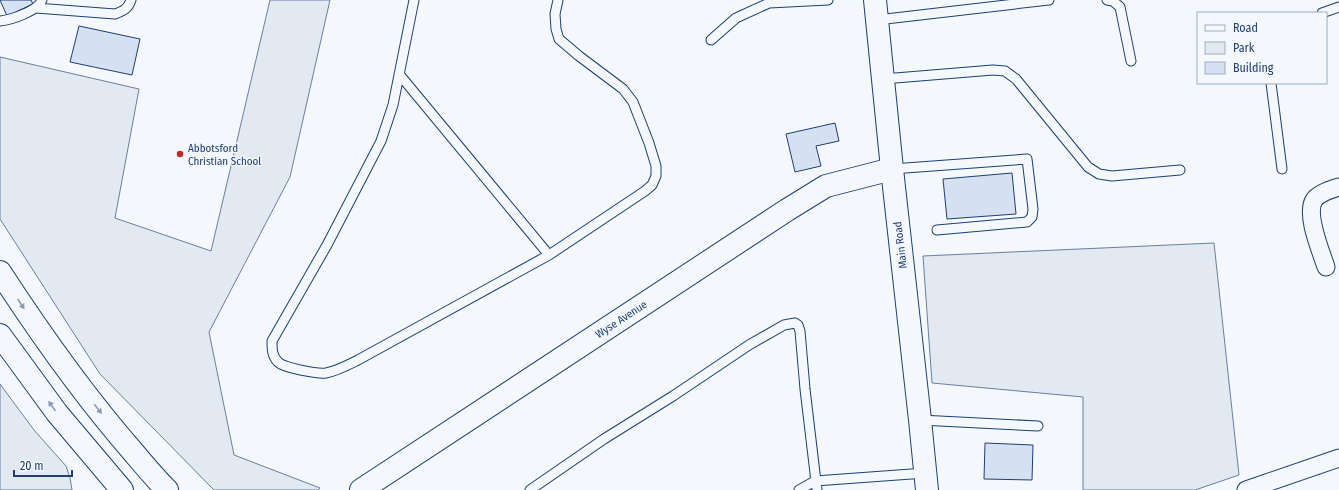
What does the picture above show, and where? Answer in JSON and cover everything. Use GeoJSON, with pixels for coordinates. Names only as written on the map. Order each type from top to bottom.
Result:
{"type":"FeatureCollection","features":[{"type":"Feature","properties":{"kind":"main road","name":"Main Road"},"geometry":{"type":"LineString","coordinates":[[876,10],[926,481]]}},
{"type":"Feature","properties":{"kind":"main road","name":"Wyse Avenue"},"geometry":{"type":"LineString","coordinates":[[362,490],[826,186],[892,169]]}},
{"type":"Feature","properties":{"kind":"main road"},"geometry":{"type":"LineString","coordinates":[[0,272],[27,313],[76,381],[113,429],[167,490]]}},
{"type":"Feature","properties":{"kind":"main road"},"geometry":{"type":"LineString","coordinates":[[0,335],[57,413],[122,490]]}},
{"type":"Feature","properties":{"kind":"street"},"geometry":{"type":"LineString","coordinates":[[1326,267],[1312,223],[1312,210],[1314,200],[1321,194],[1339,187]]}},
{"type":"Feature","properties":{"kind":"street"},"geometry":{"type":"LineString","coordinates":[[1246,490],[1270,486],[1339,458]]}},
{"type":"Feature","properties":{"kind":"lane"},"geometry":{"type":"LineString","coordinates":[[0,21],[8,20],[36,8],[42,0]]}},
{"type":"Feature","properties":{"kind":"lane"},"geometry":{"type":"LineString","coordinates":[[36,8],[115,14],[124,11],[130,4],[131,0]]}},
{"type":"Feature","properties":{"kind":"lane"},"geometry":{"type":"LineString","coordinates":[[414,0],[393,105],[381,141],[326,245],[272,341],[273,354],[278,362],[303,370],[325,373],[336,370],[358,360],[549,255],[652,185],[656,176],[656,166],[633,102],[623,89],[579,56],[559,38],[556,29],[555,14],[558,0]]}},
{"type":"Feature","properties":{"kind":"lane"},"geometry":{"type":"LineString","coordinates":[[711,40],[736,18],[769,4],[828,0]]}},
{"type":"Feature","properties":{"kind":"lane"},"geometry":{"type":"LineString","coordinates":[[876,10],[1049,0]]}},
{"type":"Feature","properties":{"kind":"lane"},"geometry":{"type":"LineString","coordinates":[[1107,0],[1113,1],[1120,7],[1131,61]]}},
{"type":"Feature","properties":{"kind":"lane"},"geometry":{"type":"LineString","coordinates":[[1325,12],[1339,7]]}},
{"type":"Feature","properties":{"kind":"lane"},"geometry":{"type":"LineString","coordinates":[[883,79],[993,70],[1005,71],[1016,79],[1088,167],[1099,174],[1112,176],[1180,170]]}},
{"type":"Feature","properties":{"kind":"lane"},"geometry":{"type":"LineString","coordinates":[[399,74],[549,255]]}},
{"type":"Feature","properties":{"kind":"lane"},"geometry":{"type":"LineString","coordinates":[[1271,84],[1282,169]]}},
{"type":"Feature","properties":{"kind":"lane"},"geometry":{"type":"LineString","coordinates":[[892,169],[1027,159],[1033,209],[1032,217],[1027,222],[937,230]]}},
{"type":"Feature","properties":{"kind":"lane"},"geometry":{"type":"LineString","coordinates":[[530,490],[604,439],[749,346],[790,323],[798,325],[800,331],[805,390],[817,490]]}},
{"type":"Feature","properties":{"kind":"lane"},"geometry":{"type":"LineString","coordinates":[[920,420],[1038,426]]}},
{"type":"Feature","properties":{"kind":"lane"},"geometry":{"type":"LineString","coordinates":[[799,490],[815,481],[926,481]]}},
{"type":"Feature","properties":{"kind":"green space"},"geometry":{"type":"Polygon","coordinates":[[[270,0],[330,0],[290,177],[209,332],[234,455],[320,488],[318,490],[214,490],[100,374],[0,219],[0,57],[139,89],[115,218],[211,251],[270,0]]]}},
{"type":"Feature","properties":{"kind":"green space"},"geometry":{"type":"Polygon","coordinates":[[[1214,243],[1239,475],[1195,490],[1083,490],[1083,397],[932,383],[923,256],[1214,243]]]}},
{"type":"Feature","properties":{"kind":"green space"},"geometry":{"type":"Polygon","coordinates":[[[0,384],[34,430],[66,466],[72,490],[0,490],[0,384]]]}},
{"type":"Feature","properties":{"kind":"building"},"geometry":{"type":"Polygon","coordinates":[[[0,0],[31,0],[33,4],[7,16],[0,0]]]}},
{"type":"Feature","properties":{"kind":"building"},"geometry":{"type":"Polygon","coordinates":[[[79,26],[140,39],[132,75],[70,62],[79,26]]]}},
{"type":"Feature","properties":{"kind":"building"},"geometry":{"type":"Polygon","coordinates":[[[835,123],[839,141],[816,146],[821,166],[795,172],[786,134],[835,123]]]}},
{"type":"Feature","properties":{"kind":"building"},"geometry":{"type":"Polygon","coordinates":[[[1012,173],[1016,214],[947,219],[943,179],[1012,173]]]}},
{"type":"Feature","properties":{"kind":"building"},"geometry":{"type":"Polygon","coordinates":[[[985,443],[1033,445],[1032,480],[984,479],[985,443]]]}},
{"type":"Feature","properties":{"kind":"place","name":"Abbotsford Christian School"},"geometry":{"type":"Point","coordinates":[180,154]}}]}
